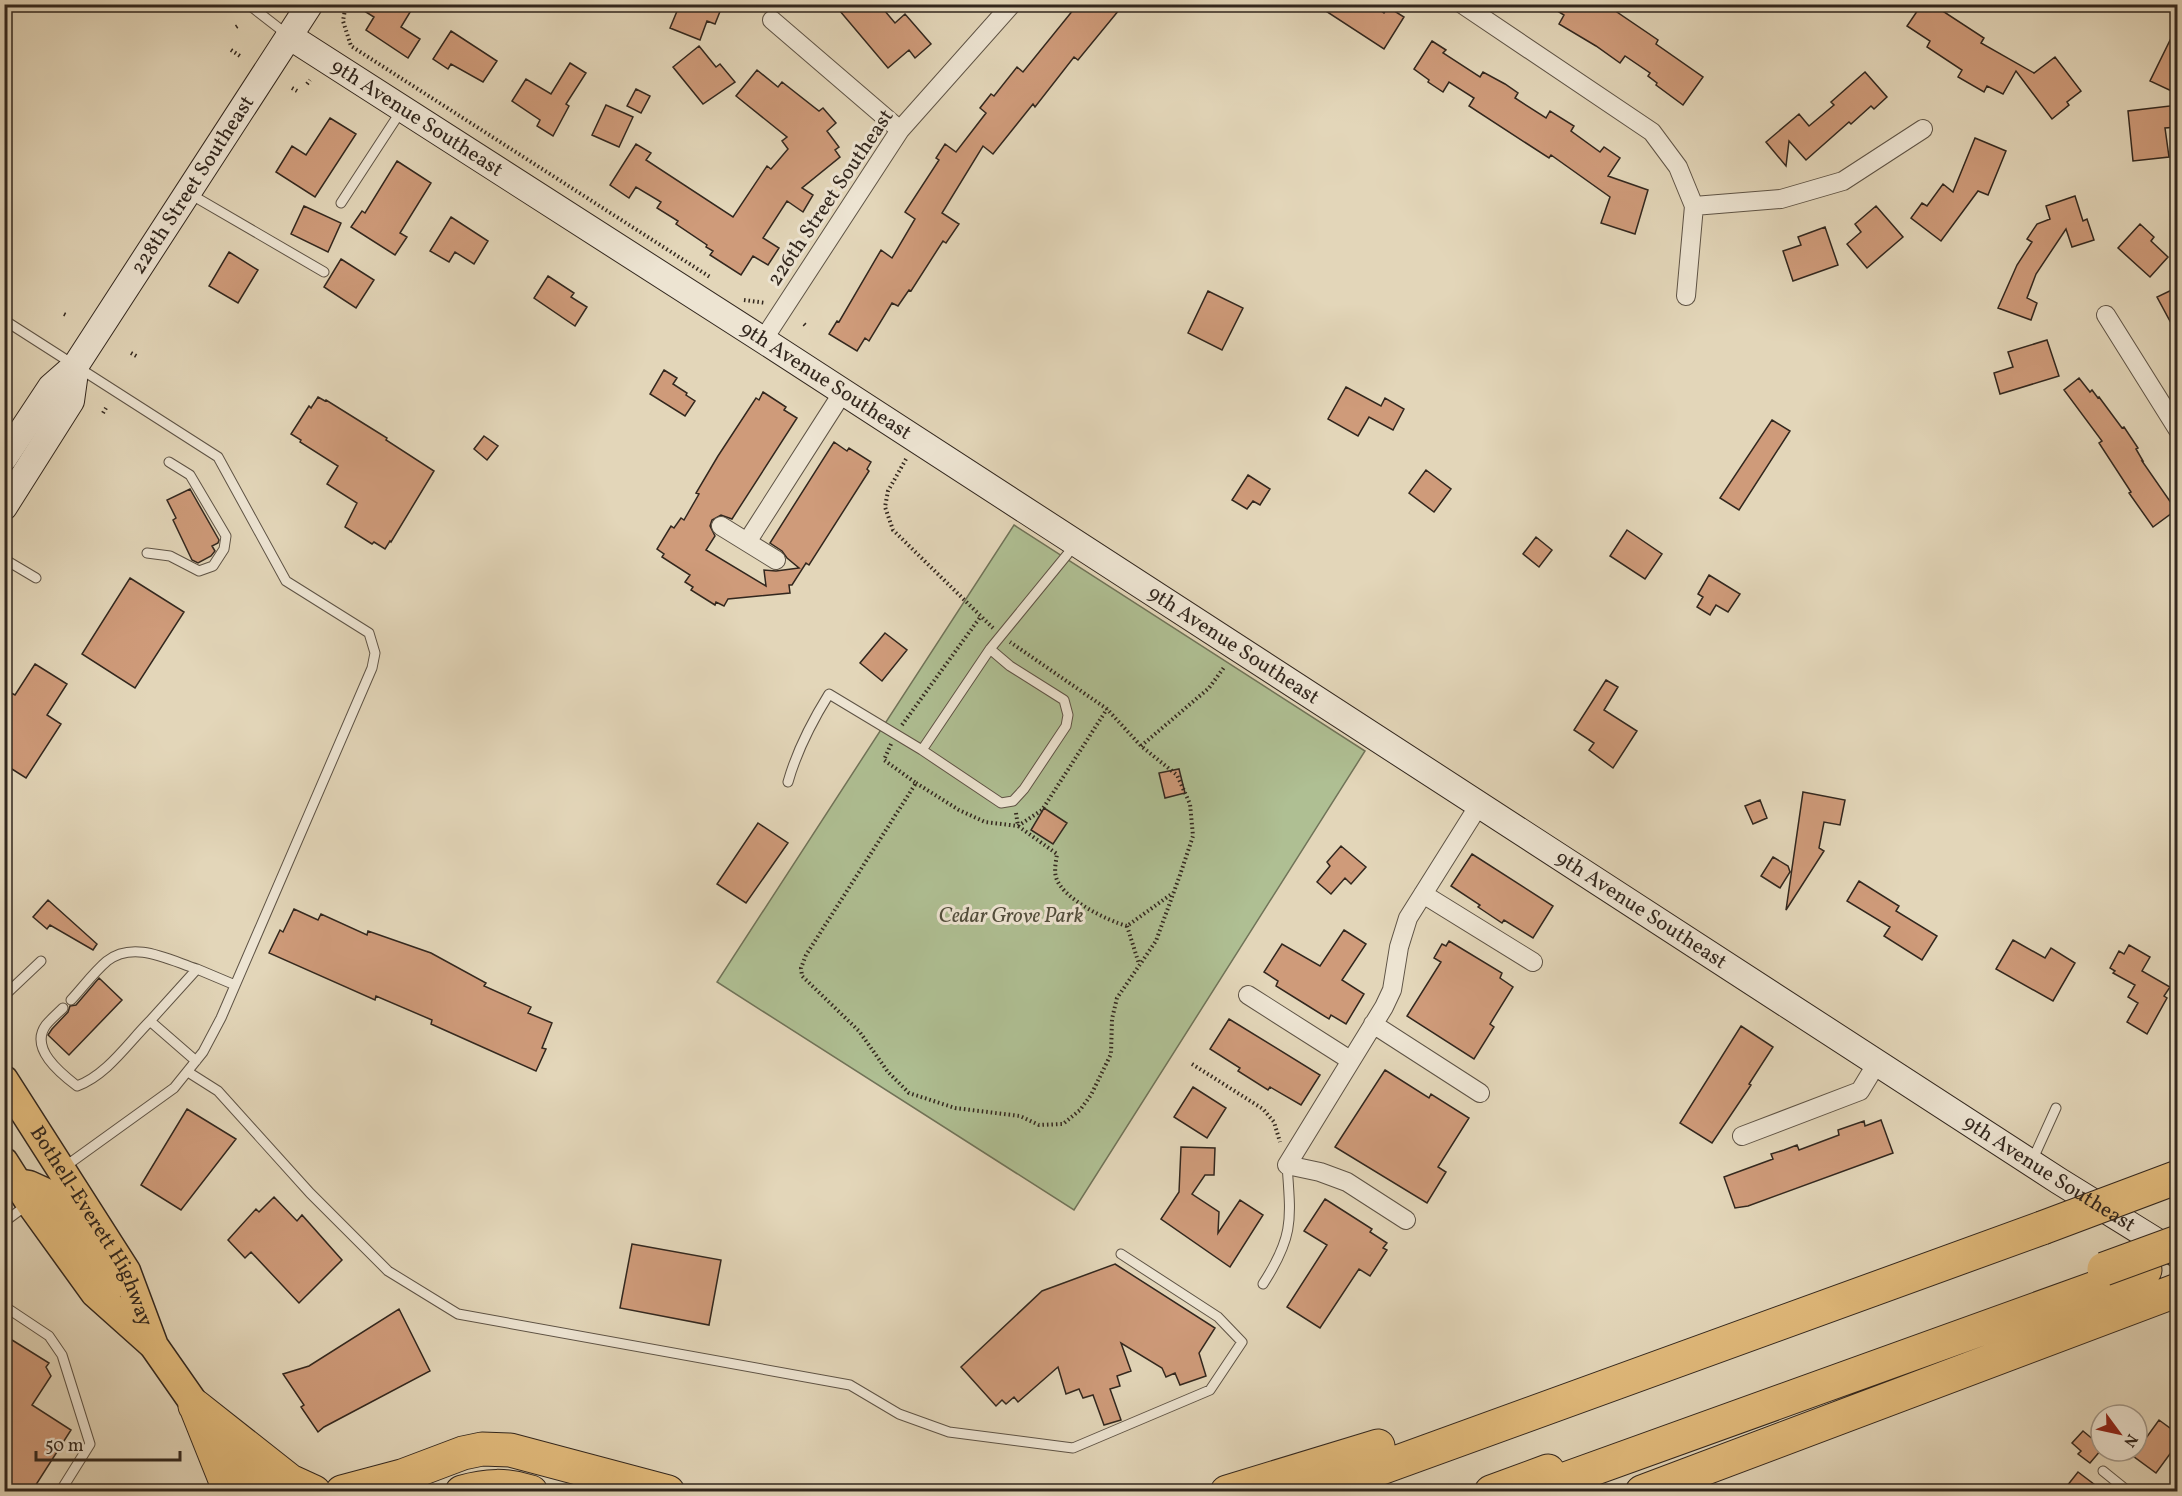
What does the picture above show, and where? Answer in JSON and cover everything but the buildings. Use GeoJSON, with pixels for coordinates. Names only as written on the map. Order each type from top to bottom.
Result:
{"type":"FeatureCollection","features":[{"type":"Feature","properties":{"kind":"highway"},"geometry":{"type":"LineString","coordinates":[[1361,1491],[2046,1234],[2178,1178]]}},
{"type":"Feature","properties":{"kind":"highway"},"geometry":{"type":"LineString","coordinates":[[1314,1491],[1736,1339],[2046,1234],[2178,1193]]}},
{"type":"Feature","properties":{"kind":"highway"},"geometry":{"type":"LineString","coordinates":[[1529,1491],[2112,1274],[2178,1242]]}},
{"type":"Feature","properties":{"kind":"highway"},"geometry":{"type":"LineString","coordinates":[[1491,1491],[2112,1274],[2178,1256]]}},
{"type":"Feature","properties":{"kind":"highway"},"geometry":{"type":"LineString","coordinates":[[1642,1491],[2164,1294]]}},
{"type":"Feature","properties":{"kind":"highway"},"geometry":{"type":"LineString","coordinates":[[1227,1491],[1736,1339]]}},
{"type":"Feature","properties":{"kind":"highway"},"geometry":{"type":"LineString","coordinates":[[195,1406],[230,1491]]}},
{"type":"Feature","properties":{"kind":"highway"},"geometry":{"type":"LineString","coordinates":[[195,1406],[290,1481],[314,1491]]}},
{"type":"Feature","properties":{"kind":"highway"},"geometry":{"type":"LineString","coordinates":[[342,1491],[391,1484],[463,1454],[482,1449],[510,1450],[668,1491]]}},
{"type":"Feature","properties":{"kind":"highway"},"geometry":{"type":"LineString","coordinates":[[462,1491],[487,1485],[531,1491]]}},
{"type":"Feature","properties":{"kind":"main road","name":"228th Street Southeast"},"geometry":{"type":"LineString","coordinates":[[4,458],[51,387],[76,365],[310,4]]}},
{"type":"Feature","properties":{"kind":"main road","name":"9th Avenue Southeast"},"geometry":{"type":"LineString","coordinates":[[289,36],[2178,1256]]}},
{"type":"Feature","properties":{"kind":"main road","name":"228th Street Southeast"},"geometry":{"type":"LineString","coordinates":[[4,507],[71,401],[76,365]]}},
{"type":"Feature","properties":{"kind":"main road","name":"Bothell-Everett Highway"},"geometry":{"type":"LineString","coordinates":[[4,1080],[126,1270],[154,1346],[256,1491]]}},
{"type":"Feature","properties":{"kind":"main road"},"geometry":{"type":"LineString","coordinates":[[16,1184],[29,1185],[51,1195],[154,1346]]}},
{"type":"Feature","properties":{"kind":"street","name":"226th Street Southeast"},"geometry":{"type":"LineString","coordinates":[[763,340],[900,130],[1012,4]]}},
{"type":"Feature","properties":{"kind":"street"},"geometry":{"type":"LineString","coordinates":[[1462,4],[1652,132],[1678,167],[1694,206],[1686,296]]}},
{"type":"Feature","properties":{"kind":"street"},"geometry":{"type":"LineString","coordinates":[[772,20],[900,130]]}},
{"type":"Feature","properties":{"kind":"street"},"geometry":{"type":"LineString","coordinates":[[1694,206],[1781,199],[1843,181],[1923,129]]}},
{"type":"Feature","properties":{"kind":"street"},"geometry":{"type":"LineString","coordinates":[[2106,315],[2178,430]]}},
{"type":"Feature","properties":{"kind":"street"},"geometry":{"type":"LineString","coordinates":[[747,542],[843,392]]}},
{"type":"Feature","properties":{"kind":"street"},"geometry":{"type":"LineString","coordinates":[[721,526],[776,560]]}},
{"type":"Feature","properties":{"kind":"street"},"geometry":{"type":"LineString","coordinates":[[1406,1220],[1347,1182],[1320,1172],[1287,1165],[1392,990],[1399,947],[1408,918],[1479,805]]}},
{"type":"Feature","properties":{"kind":"street"},"geometry":{"type":"LineString","coordinates":[[1423,894],[1533,962]]}},
{"type":"Feature","properties":{"kind":"street"},"geometry":{"type":"LineString","coordinates":[[1248,995],[1350,1060]]}},
{"type":"Feature","properties":{"kind":"street"},"geometry":{"type":"LineString","coordinates":[[1373,1024],[1480,1093]]}},
{"type":"Feature","properties":{"kind":"street"},"geometry":{"type":"LineString","coordinates":[[1742,1136],[1860,1090],[1877,1063]]}},
{"type":"Feature","properties":{"kind":"lane"},"geometry":{"type":"LineString","coordinates":[[248,4],[289,36]]}},
{"type":"Feature","properties":{"kind":"lane"},"geometry":{"type":"LineString","coordinates":[[341,203],[403,109]]}},
{"type":"Feature","properties":{"kind":"lane"},"geometry":{"type":"LineString","coordinates":[[188,193],[324,272]]}},
{"type":"Feature","properties":{"kind":"lane"},"geometry":{"type":"LineString","coordinates":[[4,321],[218,457],[286,581],[369,633],[375,653],[372,668],[235,985],[196,1061],[174,1088],[62,1168]]}},
{"type":"Feature","properties":{"kind":"lane"},"geometry":{"type":"LineString","coordinates":[[147,553],[170,556],[199,572],[213,566],[224,549],[226,536],[190,475],[169,462]]}},
{"type":"Feature","properties":{"kind":"lane"},"geometry":{"type":"LineString","coordinates":[[922,750],[990,649],[1076,543]]}},
{"type":"Feature","properties":{"kind":"lane"},"geometry":{"type":"LineString","coordinates":[[4,559],[36,578]]}},
{"type":"Feature","properties":{"kind":"lane"},"geometry":{"type":"LineString","coordinates":[[788,782],[796,755],[811,722],[829,694],[922,750],[1001,803],[1013,801],[1024,789],[1066,726],[1068,715],[1064,700],[1010,666],[990,649]]}},
{"type":"Feature","properties":{"kind":"lane"},"geometry":{"type":"LineString","coordinates":[[71,999],[108,960],[129,952],[146,952],[235,985]]}},
{"type":"Feature","properties":{"kind":"lane"},"geometry":{"type":"LineString","coordinates":[[4,996],[41,961]]}},
{"type":"Feature","properties":{"kind":"lane"},"geometry":{"type":"LineString","coordinates":[[63,1008],[45,1026],[40,1040],[46,1056],[64,1077],[77,1086],[89,1082],[99,1074],[197,969]]}},
{"type":"Feature","properties":{"kind":"lane"},"geometry":{"type":"LineString","coordinates":[[150,1021],[196,1061]]}},
{"type":"Feature","properties":{"kind":"lane"},"geometry":{"type":"LineString","coordinates":[[188,1072],[218,1091],[310,1193],[388,1271],[458,1314],[850,1385],[899,1414],[949,1432],[1073,1448],[1210,1390],[1242,1342],[1218,1317],[1121,1254]]}},
{"type":"Feature","properties":{"kind":"lane"},"geometry":{"type":"LineString","coordinates":[[2031,1163],[2056,1108]]}},
{"type":"Feature","properties":{"kind":"lane"},"geometry":{"type":"LineString","coordinates":[[1263,1284],[1278,1261],[1290,1229],[1291,1210],[1287,1165]]}},
{"type":"Feature","properties":{"kind":"lane"},"geometry":{"type":"LineString","coordinates":[[4,1222],[16,1184]]}},
{"type":"Feature","properties":{"kind":"lane"},"geometry":{"type":"LineString","coordinates":[[4,1306],[49,1336],[62,1354],[90,1444],[60,1491]]}},
{"type":"Feature","properties":{"kind":"lane"},"geometry":{"type":"LineString","coordinates":[[2103,1471],[2128,1491]]}},
{"type":"Feature","properties":{"kind":"path"},"geometry":{"type":"LineString","coordinates":[[346,4],[341,18],[351,46],[716,281]]}},
{"type":"Feature","properties":{"kind":"path"},"geometry":{"type":"LineString","coordinates":[[340,34],[345,26]]}},
{"type":"Feature","properties":{"kind":"path"},"geometry":{"type":"LineString","coordinates":[[231,51],[240,56]]}},
{"type":"Feature","properties":{"kind":"path"},"geometry":{"type":"LineString","coordinates":[[292,88],[297,91]]}},
{"type":"Feature","properties":{"kind":"path"},"geometry":{"type":"LineString","coordinates":[[736,294],[755,304],[772,302]]}},
{"type":"Feature","properties":{"kind":"path"},"geometry":{"type":"LineString","coordinates":[[131,353],[138,357]]}},
{"type":"Feature","properties":{"kind":"path"},"geometry":{"type":"LineString","coordinates":[[103,414],[106,408]]}},
{"type":"Feature","properties":{"kind":"path"},"geometry":{"type":"LineString","coordinates":[[981,616],[896,734],[884,760],[959,810],[985,822],[1018,826],[1057,854],[1056,877],[1062,889],[1111,922],[1127,926]]}},
{"type":"Feature","properties":{"kind":"path"},"geometry":{"type":"LineString","coordinates":[[1141,746],[1209,688],[1238,648]]}},
{"type":"Feature","properties":{"kind":"path"},"geometry":{"type":"LineString","coordinates":[[1018,826],[1042,810],[1107,709]]}},
{"type":"Feature","properties":{"kind":"path"},"geometry":{"type":"LineString","coordinates":[[916,783],[806,955],[801,968],[802,976],[858,1030],[888,1072],[909,1093],[955,1108],[1020,1116],[1039,1125],[1063,1124],[1080,1110],[1091,1095],[1111,1053],[1112,1019],[1117,998],[1140,964],[1127,926]]}},
{"type":"Feature","properties":{"kind":"path"},"geometry":{"type":"LineString","coordinates":[[1013,801],[1018,826]]}},
{"type":"Feature","properties":{"kind":"path"},"geometry":{"type":"LineString","coordinates":[[1127,926],[1173,892]]}},
{"type":"Feature","properties":{"kind":"path"},"geometry":{"type":"LineString","coordinates":[[1192,1065],[1226,1085],[1234,1093],[1267,1114],[1274,1122],[1287,1165]]}},
{"type":"Feature","properties":{"kind":"green space","name":"Cedar Grove Park"},"geometry":{"type":"Polygon","coordinates":[[[1014,525],[1365,751],[1074,1210],[717,982],[1014,525]]]}}]}
